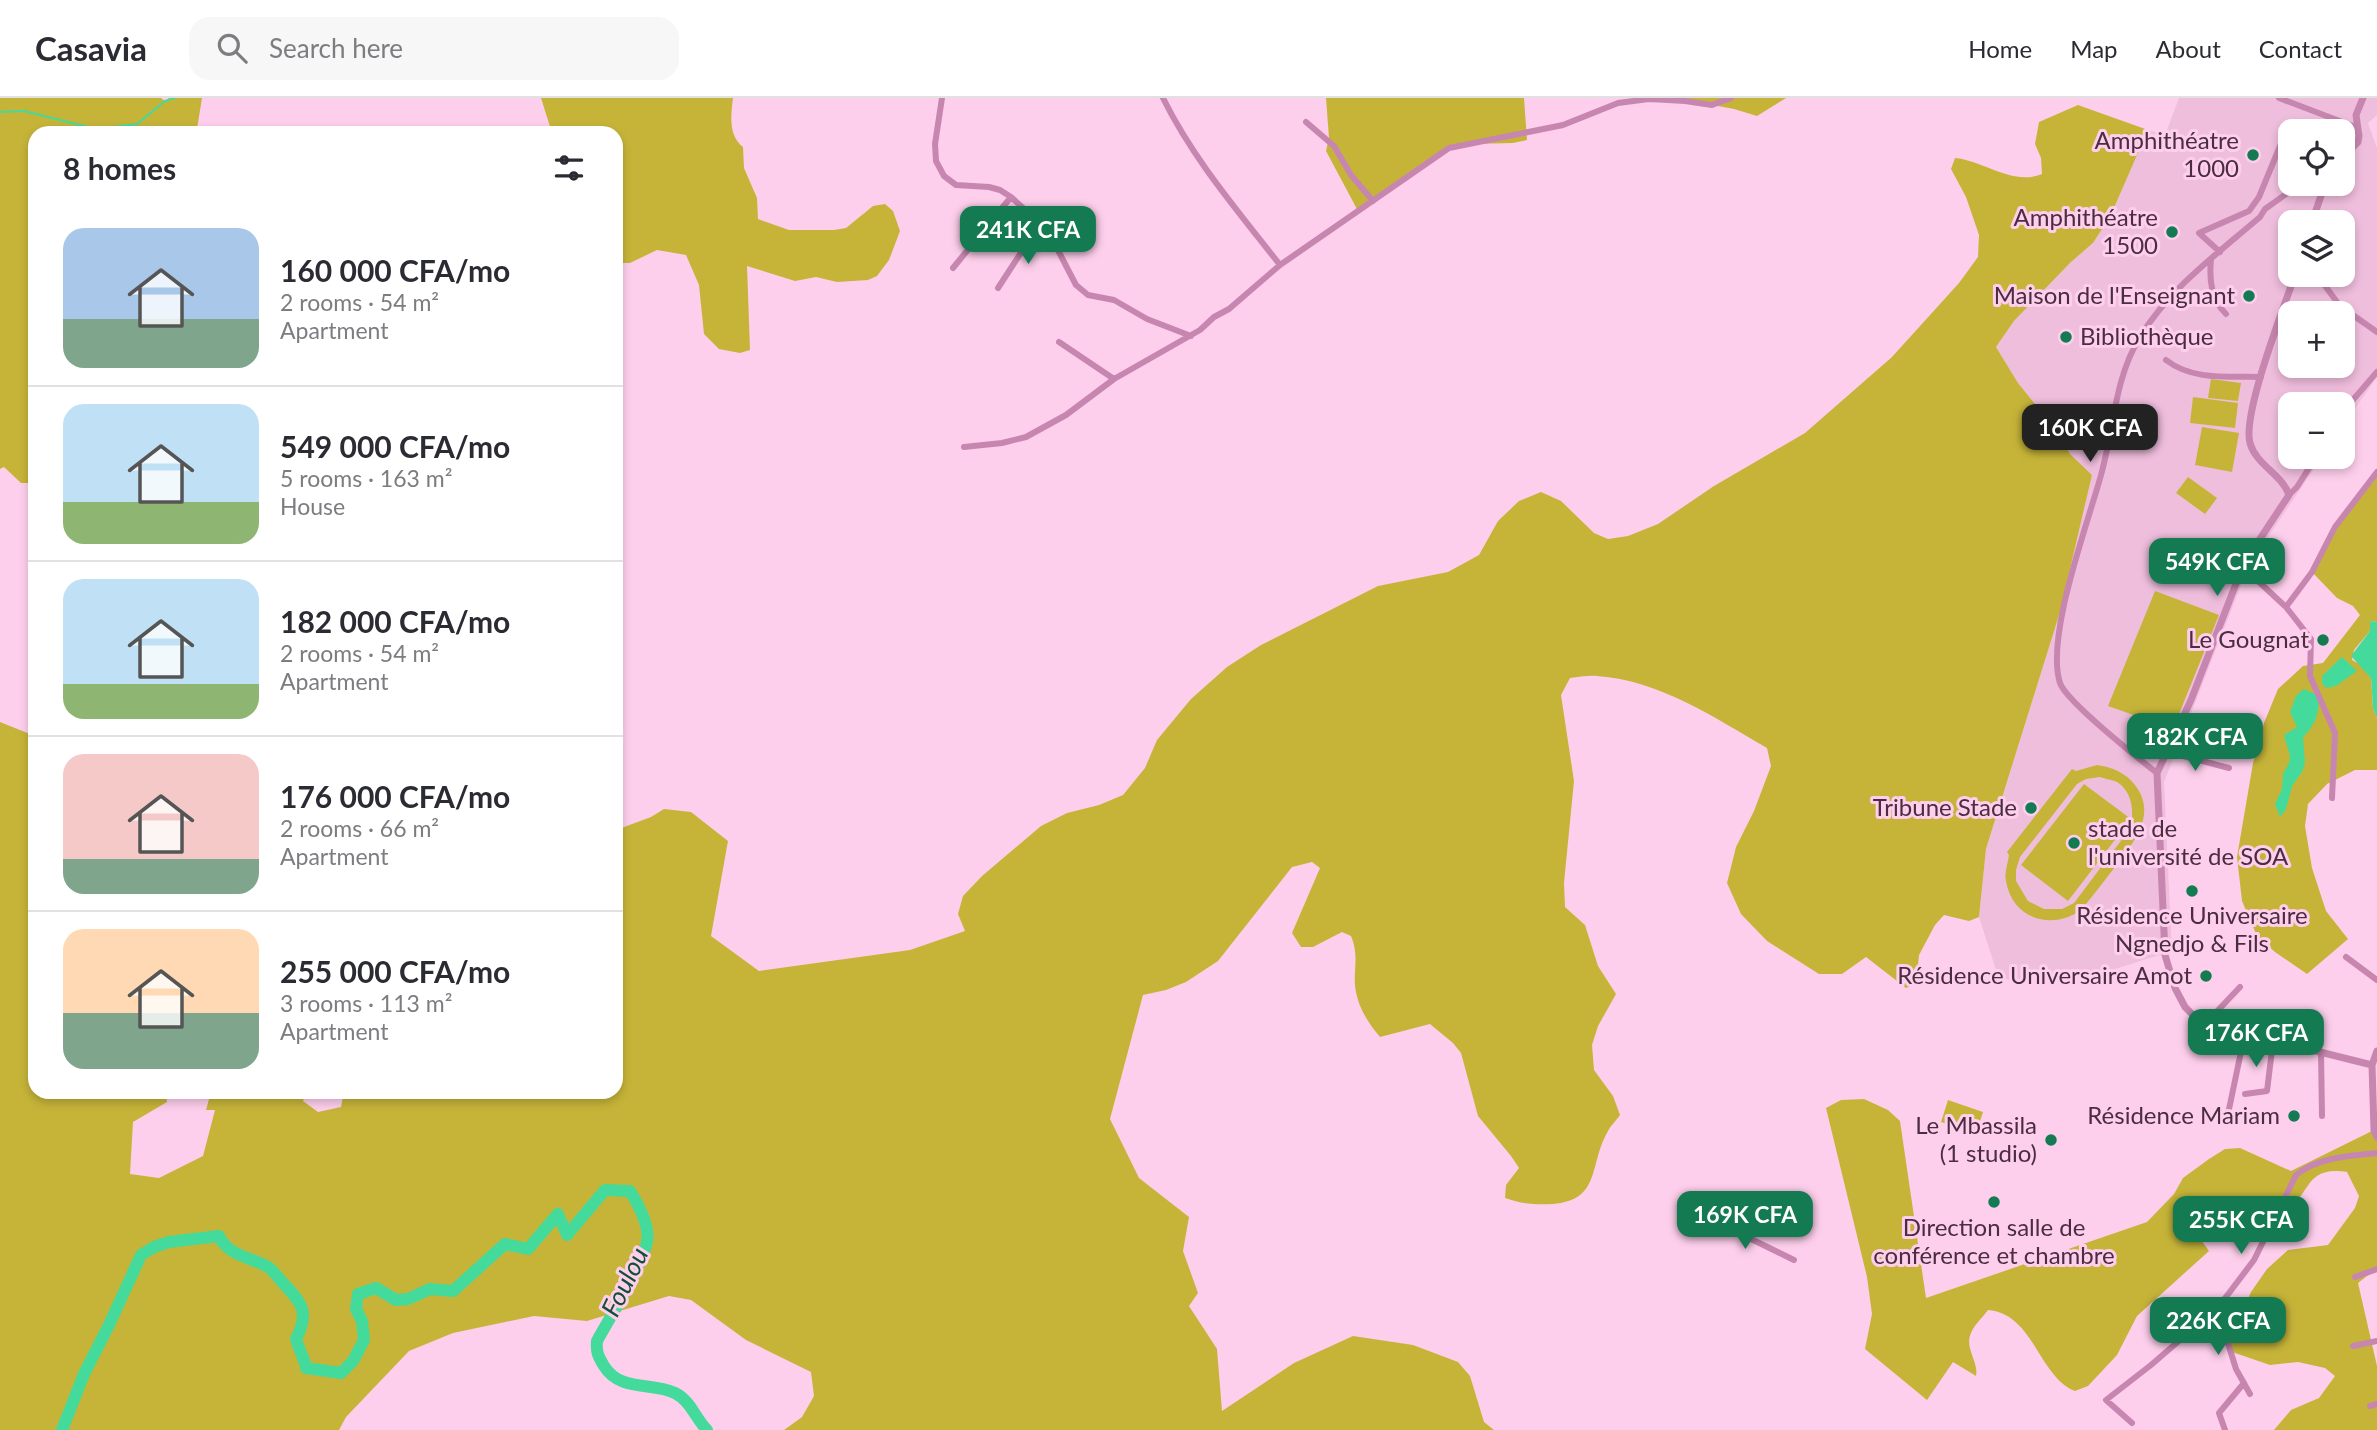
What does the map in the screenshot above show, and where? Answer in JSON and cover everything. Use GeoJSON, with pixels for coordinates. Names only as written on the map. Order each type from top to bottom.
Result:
{"type":"FeatureCollection","features":[{"type":"Feature","properties":{"kind":"street"},"geometry":{"type":"LineString","coordinates":[[1163,98],[1186,142],[1280,265]]}},
{"type":"Feature","properties":{"kind":"street"},"geometry":{"type":"LineString","coordinates":[[964,447],[1002,443],[1026,437],[1076,408],[1114,379],[1191,336],[1214,317],[1229,309],[1280,265],[1449,148],[1563,125],[1616,100],[1686,99],[1712,105],[1731,98]]}},
{"type":"Feature","properties":{"kind":"street"},"geometry":{"type":"LineString","coordinates":[[2279,98],[2358,128]]}},
{"type":"Feature","properties":{"kind":"street"},"geometry":{"type":"LineString","coordinates":[[2355,145],[2358,142],[2356,115],[2363,98]]}},
{"type":"Feature","properties":{"kind":"street"},"geometry":{"type":"LineString","coordinates":[[951,104],[942,100],[935,144],[936,161],[944,176],[956,185],[989,187],[1011,197],[1051,236],[1076,285],[1087,295],[1114,300],[1147,319],[1191,336]]}},
{"type":"Feature","properties":{"kind":"street"},"geometry":{"type":"LineString","coordinates":[[1306,122],[1334,146],[1351,175],[1373,201]]}},
{"type":"Feature","properties":{"kind":"street"},"geometry":{"type":"LineString","coordinates":[[2220,252],[2199,233],[2249,211],[2259,197],[2278,151]]}},
{"type":"Feature","properties":{"kind":"street"},"geometry":{"type":"LineString","coordinates":[[2157,773],[2091,716],[2063,689],[2060,682],[2060,636],[2074,568],[2101,476],[2127,362],[2139,339],[2157,313],[2182,285],[2260,218],[2265,209],[2283,196]]}},
{"type":"Feature","properties":{"kind":"street"},"geometry":{"type":"LineString","coordinates":[[953,268],[1011,197]]}},
{"type":"Feature","properties":{"kind":"street"},"geometry":{"type":"LineString","coordinates":[[998,288],[1026,245],[1051,236]]}},
{"type":"Feature","properties":{"kind":"street"},"geometry":{"type":"LineString","coordinates":[[2211,259],[2209,276],[2216,304],[2226,314]]}},
{"type":"Feature","properties":{"kind":"street"},"geometry":{"type":"LineString","coordinates":[[2289,495],[2280,479],[2256,455],[2250,445],[2250,424],[2261,377],[2291,287]]}},
{"type":"Feature","properties":{"kind":"street"},"geometry":{"type":"LineString","coordinates":[[2326,287],[2340,306],[2377,331]]}},
{"type":"Feature","properties":{"kind":"street"},"geometry":{"type":"LineString","coordinates":[[1059,342],[1114,379]]}},
{"type":"Feature","properties":{"kind":"street"},"geometry":{"type":"LineString","coordinates":[[2166,360],[2200,375],[2261,377]]}},
{"type":"Feature","properties":{"kind":"street"},"geometry":{"type":"LineString","coordinates":[[2355,399],[2377,372]]}},
{"type":"Feature","properties":{"kind":"street"},"geometry":{"type":"LineString","coordinates":[[2308,469],[2250,552],[2191,700],[2157,773],[2166,961],[2180,999],[2193,1015],[2242,1047],[2251,1050],[2308,1049],[2374,1066]]}},
{"type":"Feature","properties":{"kind":"street"},"geometry":{"type":"LineString","coordinates":[[2286,607],[2312,572],[2335,527],[2377,472]]}},
{"type":"Feature","properties":{"kind":"street"},"geometry":{"type":"LineString","coordinates":[[2239,576],[2259,582],[2286,607],[2311,639],[2310,676],[2335,733],[2332,798]]}},
{"type":"Feature","properties":{"kind":"street"},"geometry":{"type":"LineString","coordinates":[[2168,752],[2229,768]]}},
{"type":"Feature","properties":{"kind":"street"},"geometry":{"type":"LineString","coordinates":[[2346,957],[2377,980]]}},
{"type":"Feature","properties":{"kind":"street"},"geometry":{"type":"LineString","coordinates":[[2205,1024],[2241,987]]}},
{"type":"Feature","properties":{"kind":"street"},"geometry":{"type":"LineString","coordinates":[[2228,1114],[2242,1047]]}},
{"type":"Feature","properties":{"kind":"street"},"geometry":{"type":"LineString","coordinates":[[2245,1094],[2267,1091],[2272,1050]]}},
{"type":"Feature","properties":{"kind":"street"},"geometry":{"type":"LineString","coordinates":[[2377,1051],[2374,1066],[2374,1129],[2377,1137]]}},
{"type":"Feature","properties":{"kind":"street"},"geometry":{"type":"LineString","coordinates":[[2321,1052],[2322,1116]]}},
{"type":"Feature","properties":{"kind":"street"},"geometry":{"type":"LineString","coordinates":[[2132,1423],[2106,1399],[2151,1365],[2217,1308],[2252,1264],[2296,1175],[2331,1159],[2377,1153]]}},
{"type":"Feature","properties":{"kind":"street"},"geometry":{"type":"LineString","coordinates":[[1714,1213],[1735,1225],[1749,1238],[1794,1260]]}},
{"type":"Feature","properties":{"kind":"street"},"geometry":{"type":"LineString","coordinates":[[2355,1277],[2377,1269]]}},
{"type":"Feature","properties":{"kind":"street"},"geometry":{"type":"LineString","coordinates":[[2217,1308],[2236,1369],[2250,1394]]}},
{"type":"Feature","properties":{"kind":"street"},"geometry":{"type":"LineString","coordinates":[[2353,1346],[2377,1341]]}},
{"type":"Feature","properties":{"kind":"street"},"geometry":{"type":"LineString","coordinates":[[2225,1430],[2219,1413],[2244,1383]]}},
{"type":"Feature","properties":{"kind":"shaded area"},"geometry":{"type":"Polygon","coordinates":[[[0,98],[161,98],[165,101],[169,98],[202,98],[197,126],[28,126],[28,483],[21,483],[4,467],[0,469],[0,98]]]}},
{"type":"Feature","properties":{"kind":"shaded area"},"geometry":{"type":"Polygon","coordinates":[[[541,98],[733,98],[733,131],[743,147],[744,168],[757,198],[758,219],[789,230],[834,230],[846,228],[873,206],[885,204],[893,211],[900,231],[889,260],[877,276],[868,280],[837,282],[816,277],[795,281],[747,266],[750,350],[740,353],[719,349],[704,334],[699,285],[686,255],[657,250],[630,263],[623,263],[623,126],[550,126],[541,98]]]}},
{"type":"Feature","properties":{"kind":"shaded area"},"geometry":{"type":"Polygon","coordinates":[[[1326,98],[1524,98],[1527,140],[1450,148],[1358,211],[1326,151],[1329,138],[1326,98]]]}},
{"type":"Feature","properties":{"kind":"shaded area"},"geometry":{"type":"Polygon","coordinates":[[[1675,98],[1786,98],[1757,116],[1675,98]]]}},
{"type":"Feature","properties":{"kind":"shaded area"},"geometry":{"type":"Polygon","coordinates":[[[2179,98],[2377,98],[2377,115],[2368,123],[2377,148],[2377,377],[2355,409],[2355,392],[2278,392],[2278,469],[2314,469],[2249,565],[2164,782],[2172,951],[2096,975],[2018,983],[1998,976],[1979,917],[1986,849],[2060,612],[2092,475],[2070,454],[2053,426],[2018,383],[1996,347],[2014,321],[2093,243],[2110,217],[2148,130],[2165,135],[2179,98]]]}},
{"type":"Feature","properties":{"kind":"shaded area"},"geometry":{"type":"Polygon","coordinates":[[[2078,105],[2148,130],[2110,217],[2093,243],[2014,321],[1996,347],[2018,383],[2053,426],[2070,454],[2092,475],[2060,612],[1986,849],[1979,917],[1969,921],[1944,915],[1935,925],[1919,955],[1916,984],[1906,988],[1866,957],[1842,974],[1819,974],[1767,941],[1741,914],[1727,883],[1736,847],[1754,811],[1771,766],[1767,748],[1707,713],[1664,693],[1620,679],[1591,676],[1570,678],[1561,695],[1574,781],[1564,883],[1565,907],[1585,925],[1598,966],[1616,994],[1598,1026],[1592,1045],[1594,1070],[1613,1096],[1620,1115],[1608,1130],[1591,1179],[1579,1196],[1553,1204],[1523,1203],[1505,1198],[1506,1185],[1519,1168],[1478,1116],[1461,1053],[1453,1043],[1430,1024],[1380,1037],[1365,1016],[1357,998],[1355,951],[1351,936],[1342,932],[1313,947],[1301,947],[1292,933],[1320,868],[1312,862],[1292,867],[1218,961],[1186,982],[1143,995],[1110,1119],[1139,1178],[1189,1217],[1183,1251],[1198,1293],[1189,1306],[1217,1349],[1222,1411],[1294,1363],[1353,1336],[1413,1345],[1458,1362],[1470,1376],[1484,1422],[1494,1430],[784,1430],[802,1417],[814,1396],[811,1372],[746,1340],[691,1300],[669,1296],[587,1321],[534,1316],[453,1333],[409,1351],[346,1417],[339,1430],[0,1430],[0,722],[28,733],[28,1099],[167,1099],[167,1102],[133,1122],[130,1174],[159,1178],[203,1156],[215,1110],[206,1110],[209,1099],[304,1099],[318,1112],[341,1107],[343,1099],[623,1099],[623,827],[664,809],[691,812],[728,841],[711,936],[759,971],[910,950],[965,931],[958,914],[963,896],[982,876],[1041,826],[1067,813],[1099,805],[1123,795],[1145,768],[1157,740],[1191,699],[1227,667],[1261,645],[1378,586],[1448,572],[1479,555],[1498,521],[1519,501],[1541,492],[1561,501],[1594,533],[1608,539],[1628,536],[1658,524],[1714,486],[1805,433],[1892,357],[1959,283],[1978,257],[1979,235],[1966,197],[1951,169],[1955,158],[2009,175],[2031,177],[2042,174],[2041,158],[2035,144],[2039,122],[2078,105]]]}},
{"type":"Feature","properties":{"kind":"shaded area"},"geometry":{"type":"Polygon","coordinates":[[[2211,379],[2241,383],[2238,401],[2208,398],[2211,379]]]}},
{"type":"Feature","properties":{"kind":"shaded area"},"geometry":{"type":"Polygon","coordinates":[[[2193,397],[2238,403],[2235,428],[2190,423],[2193,397]]]}},
{"type":"Feature","properties":{"kind":"shaded area"},"geometry":{"type":"Polygon","coordinates":[[[2202,427],[2239,433],[2232,472],[2195,465],[2202,427]]]}},
{"type":"Feature","properties":{"kind":"shaded area"},"geometry":{"type":"Polygon","coordinates":[[[2377,472],[2377,622],[2370,621],[2370,631],[2354,650],[2352,660],[2361,665],[2371,678],[2373,708],[2377,718],[2377,770],[2355,770],[2327,784],[2308,804],[2305,826],[2312,868],[2326,911],[2348,939],[2307,974],[2257,936],[2242,901],[2237,857],[2253,763],[2264,723],[2278,689],[2303,666],[2323,663],[2360,615],[2353,606],[2337,598],[2312,572],[2320,553],[2377,472]]]}},
{"type":"Feature","properties":{"kind":"shaded area"},"geometry":{"type":"Polygon","coordinates":[[[2188,477],[2217,498],[2205,514],[2176,493],[2188,477]]]}},
{"type":"Feature","properties":{"kind":"shaded area"},"geometry":{"type":"Polygon","coordinates":[[[2155,591],[2219,615],[2173,729],[2108,706],[2155,591]]]}},
{"type":"Feature","properties":{"kind":"shaded area"},"geometry":{"type":"Polygon","coordinates":[[[2370,621],[2377,622],[2377,718],[2373,708],[2371,678],[2351,656],[2370,631],[2370,621]]]}},
{"type":"Feature","properties":{"kind":"shaded area"},"geometry":{"type":"Polygon","coordinates":[[[2342,657],[2357,671],[2336,686],[2326,688],[2322,683],[2322,676],[2342,657]]]}},
{"type":"Feature","properties":{"kind":"shaded area"},"geometry":{"type":"Polygon","coordinates":[[[2304,689],[2317,695],[2318,712],[2311,728],[2303,737],[2305,763],[2292,786],[2286,809],[2280,817],[2275,804],[2282,789],[2283,774],[2290,756],[2284,735],[2297,727],[2290,712],[2296,696],[2304,689]]]}},
{"type":"Feature","properties":{"kind":"shaded area"},"geometry":{"type":"Polygon","coordinates":[[[2097,765],[2123,774],[2135,785],[2141,796],[2144,818],[2129,848],[2081,910],[2058,920],[2035,918],[2016,905],[2010,894],[2006,878],[2009,855],[2007,852],[2072,769],[2076,771],[2097,765]],[[2100,777],[2086,779],[2077,784],[2020,857],[2016,881],[2028,901],[2044,909],[2062,909],[2074,903],[2129,830],[2132,810],[2126,791],[2117,782],[2100,777]]]}},
{"type":"Feature","properties":{"kind":"shaded area"},"geometry":{"type":"Polygon","coordinates":[[[2084,784],[2131,819],[2068,901],[2021,865],[2084,784]]]}},
{"type":"Feature","properties":{"kind":"shaded area"},"geometry":{"type":"Polygon","coordinates":[[[1864,1099],[1888,1110],[1900,1121],[1926,1298],[2147,1222],[2174,1194],[2183,1178],[2225,1149],[2240,1148],[2291,1171],[2374,1130],[2377,1137],[2377,1268],[2358,1283],[2377,1366],[2377,1430],[2274,1430],[2291,1410],[2319,1398],[2335,1376],[2325,1368],[2298,1362],[2270,1365],[2232,1352],[2230,1339],[2251,1292],[2267,1269],[2288,1250],[2328,1245],[2355,1208],[2359,1196],[2347,1172],[2333,1171],[2315,1177],[2295,1203],[2287,1208],[2266,1212],[2234,1210],[2200,1218],[2194,1230],[2209,1251],[2137,1316],[2117,1355],[2088,1386],[2075,1391],[2063,1383],[2052,1373],[2016,1322],[2003,1314],[1988,1310],[1974,1327],[1969,1339],[1976,1376],[1953,1362],[1927,1400],[1865,1349],[1872,1314],[1867,1277],[1826,1108],[1841,1100],[1864,1099]]]}},
{"type":"Feature","properties":{"kind":"shaded area"},"geometry":{"type":"Polygon","coordinates":[[[1948,1100],[1983,1112],[1976,1134],[1941,1122],[1948,1100]]]}},
{"type":"Feature","properties":{"kind":"waterway"},"geometry":{"type":"LineString","coordinates":[[121,126],[137,124],[165,101],[175,98]]}},
{"type":"Feature","properties":{"kind":"waterway"},"geometry":{"type":"LineString","coordinates":[[0,112],[24,111],[84,126]]}},
{"type":"Feature","properties":{"kind":"waterway","name":"Foulou"},"geometry":{"type":"LineString","coordinates":[[62,1430],[84,1374],[141,1255],[154,1247],[169,1242],[219,1236],[234,1252],[268,1267],[295,1296],[302,1308],[303,1322],[296,1339],[306,1368],[341,1373],[353,1361],[364,1340],[362,1321],[356,1309],[358,1294],[376,1288],[396,1300],[408,1299],[430,1289],[453,1291],[505,1244],[528,1249],[558,1214],[567,1235],[605,1190],[630,1191],[643,1216],[647,1242],[625,1292],[597,1341],[599,1357],[604,1366],[619,1380],[666,1390],[680,1396],[707,1430]]}},
{"type":"Feature","properties":{"kind":"place","name":"Amphithéatre 1000"},"geometry":{"type":"Point","coordinates":[2253,155]}},
{"type":"Feature","properties":{"kind":"place","name":"Amphithéatre 1500"},"geometry":{"type":"Point","coordinates":[2172,232]}},
{"type":"Feature","properties":{"kind":"place","name":"Maison de l'Enseignant"},"geometry":{"type":"Point","coordinates":[2249,296]}},
{"type":"Feature","properties":{"kind":"place","name":"Bibliothèque"},"geometry":{"type":"Point","coordinates":[2066,337]}},
{"type":"Feature","properties":{"kind":"place","name":"Le Gougnat"},"geometry":{"type":"Point","coordinates":[2323,640]}},
{"type":"Feature","properties":{"kind":"place","name":"Tribune Stade"},"geometry":{"type":"Point","coordinates":[2031,808]}},
{"type":"Feature","properties":{"kind":"place","name":"stade de l'université de SOA"},"geometry":{"type":"Point","coordinates":[2074,843]}},
{"type":"Feature","properties":{"kind":"place","name":"Résidence Universaire Ngnedjo & Fils"},"geometry":{"type":"Point","coordinates":[2192,891]}},
{"type":"Feature","properties":{"kind":"place","name":"Résidence Universaire Amot"},"geometry":{"type":"Point","coordinates":[2206,976]}},
{"type":"Feature","properties":{"kind":"place","name":"Résidence Mariam"},"geometry":{"type":"Point","coordinates":[2294,1116]}},
{"type":"Feature","properties":{"kind":"place","name":"Le Mbassila (1 studio)"},"geometry":{"type":"Point","coordinates":[2051,1140]}},
{"type":"Feature","properties":{"kind":"place","name":"Direction salle de conférence et chambre"},"geometry":{"type":"Point","coordinates":[1994,1202]}}]}
